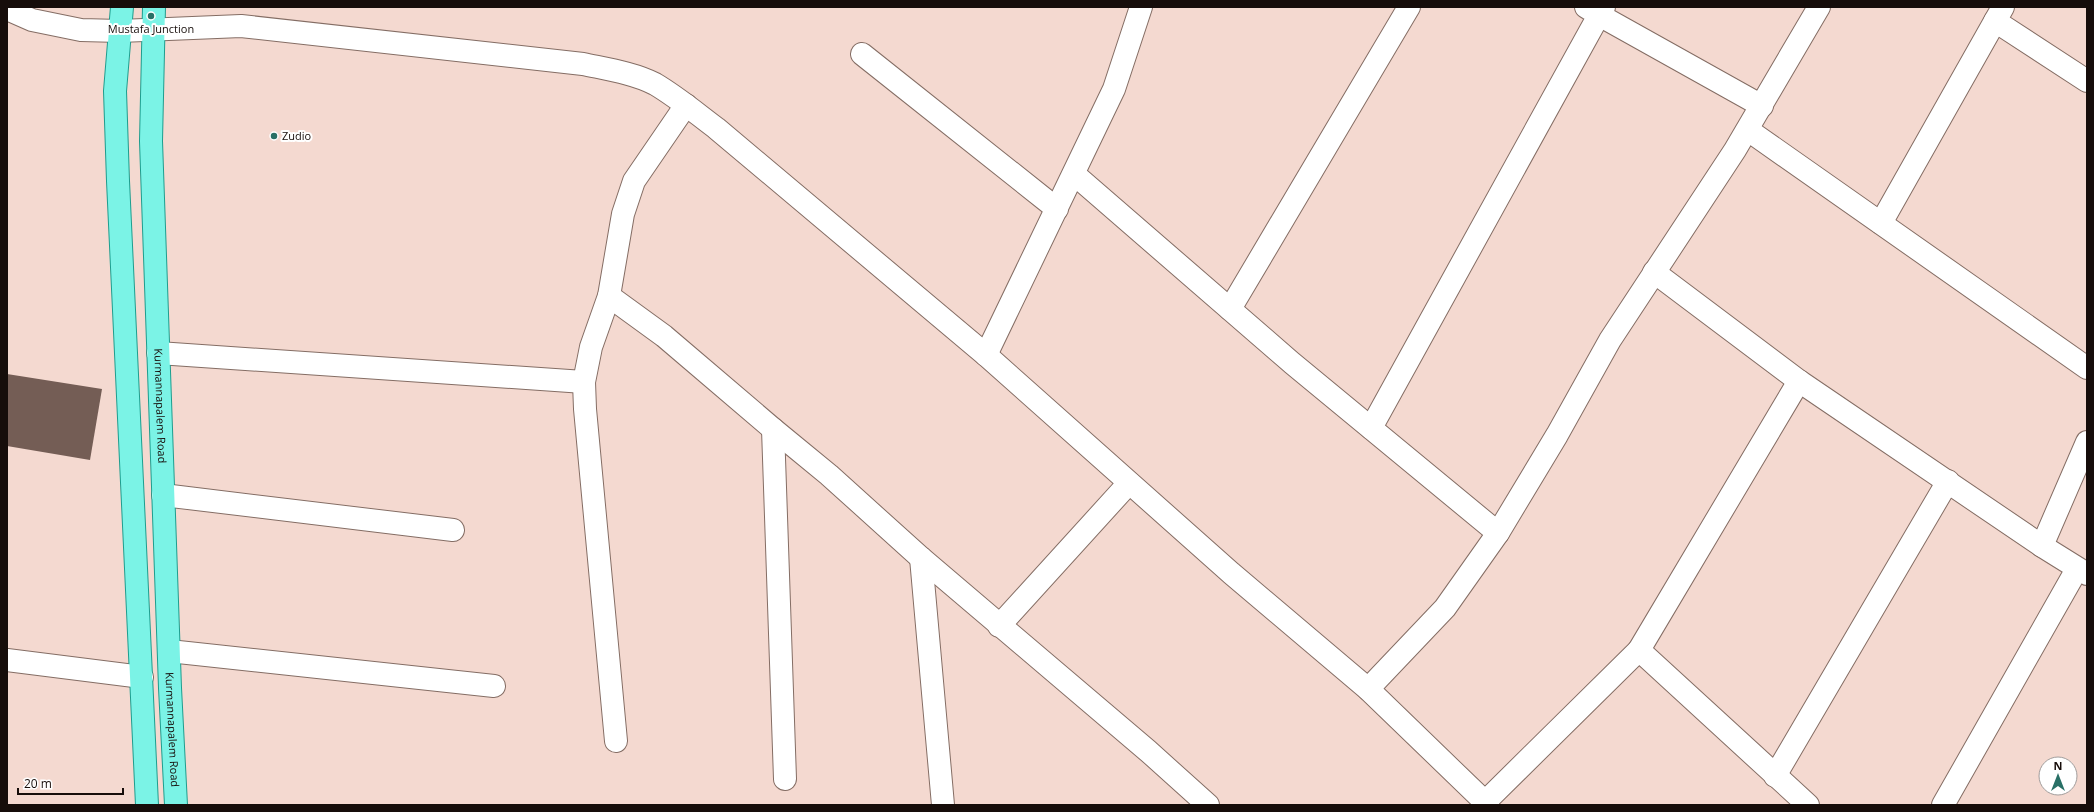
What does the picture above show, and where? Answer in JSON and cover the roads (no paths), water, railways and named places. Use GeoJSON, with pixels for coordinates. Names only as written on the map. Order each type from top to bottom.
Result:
{"type":"FeatureCollection","features":[{"type":"Feature","properties":{"kind":"main road"},"geometry":{"type":"LineString","coordinates":[[122,7],[115,91],[147,805]]}},
{"type":"Feature","properties":{"kind":"main road","name":"Kurmannapalem Road"},"geometry":{"type":"LineString","coordinates":[[154,7],[151,140],[163,495],[176,805]]}},
{"type":"Feature","properties":{"kind":"street"},"geometry":{"type":"LineString","coordinates":[[986,355],[1114,90],[1141,7]]}},
{"type":"Feature","properties":{"kind":"street"},"geometry":{"type":"LineString","coordinates":[[1230,309],[1409,7]]}},
{"type":"Feature","properties":{"kind":"street"},"geometry":{"type":"LineString","coordinates":[[1368,689],[1445,608],[1498,533],[1557,435],[1610,340],[1748,130],[1819,7]]}},
{"type":"Feature","properties":{"kind":"street"},"geometry":{"type":"LineString","coordinates":[[7,9],[32,20],[81,30],[120,32],[153,29],[241,26],[583,64],[622,73],[654,84],[686,105],[986,355],[1230,573],[1368,689],[1485,804],[1639,650],[1799,381]]}},
{"type":"Feature","properties":{"kind":"street"},"geometry":{"type":"LineString","coordinates":[[1371,428],[1596,10],[1762,106]]}},
{"type":"Feature","properties":{"kind":"street"},"geometry":{"type":"LineString","coordinates":[[1881,223],[1999,14],[2087,81]]}},
{"type":"Feature","properties":{"kind":"street"},"geometry":{"type":"LineString","coordinates":[[862,54],[1056,209]]}},
{"type":"Feature","properties":{"kind":"street"},"geometry":{"type":"LineString","coordinates":[[616,741],[585,409],[584,382],[590,347],[609,296],[623,214],[634,181],[686,105]]}},
{"type":"Feature","properties":{"kind":"street"},"geometry":{"type":"LineString","coordinates":[[1748,130],[2087,368]]}},
{"type":"Feature","properties":{"kind":"street"},"geometry":{"type":"LineString","coordinates":[[1074,174],[1230,309],[1498,533]]}},
{"type":"Feature","properties":{"kind":"street"},"geometry":{"type":"LineString","coordinates":[[1654,272],[1799,381],[2042,546],[2082,571],[1943,805]]}},
{"type":"Feature","properties":{"kind":"street"},"geometry":{"type":"LineString","coordinates":[[609,296],[664,336],[829,475],[999,626],[1148,751],[1208,805]]}},
{"type":"Feature","properties":{"kind":"street"},"geometry":{"type":"LineString","coordinates":[[158,353],[584,382]]}},
{"type":"Feature","properties":{"kind":"street"},"geometry":{"type":"LineString","coordinates":[[773,429],[785,779]]}},
{"type":"Feature","properties":{"kind":"street"},"geometry":{"type":"LineString","coordinates":[[2042,546],[2087,442]]}},
{"type":"Feature","properties":{"kind":"street"},"geometry":{"type":"LineString","coordinates":[[1775,776],[1948,481]]}},
{"type":"Feature","properties":{"kind":"street"},"geometry":{"type":"LineString","coordinates":[[999,626],[1129,483]]}},
{"type":"Feature","properties":{"kind":"street"},"geometry":{"type":"LineString","coordinates":[[163,495],[453,530]]}},
{"type":"Feature","properties":{"kind":"street"},"geometry":{"type":"LineString","coordinates":[[921,558],[943,805]]}},
{"type":"Feature","properties":{"kind":"street"},"geometry":{"type":"LineString","coordinates":[[1639,650],[1808,805]]}},
{"type":"Feature","properties":{"kind":"street"},"geometry":{"type":"LineString","coordinates":[[169,651],[494,686]]}},
{"type":"Feature","properties":{"kind":"street"},"geometry":{"type":"LineString","coordinates":[[7,660],[142,677]]}},
{"type":"Feature","properties":{"kind":"place","name":"Mustafa Junction"},"geometry":{"type":"Point","coordinates":[151,16]}},
{"type":"Feature","properties":{"kind":"place","name":"Zudio"},"geometry":{"type":"Point","coordinates":[274,136]}}]}
